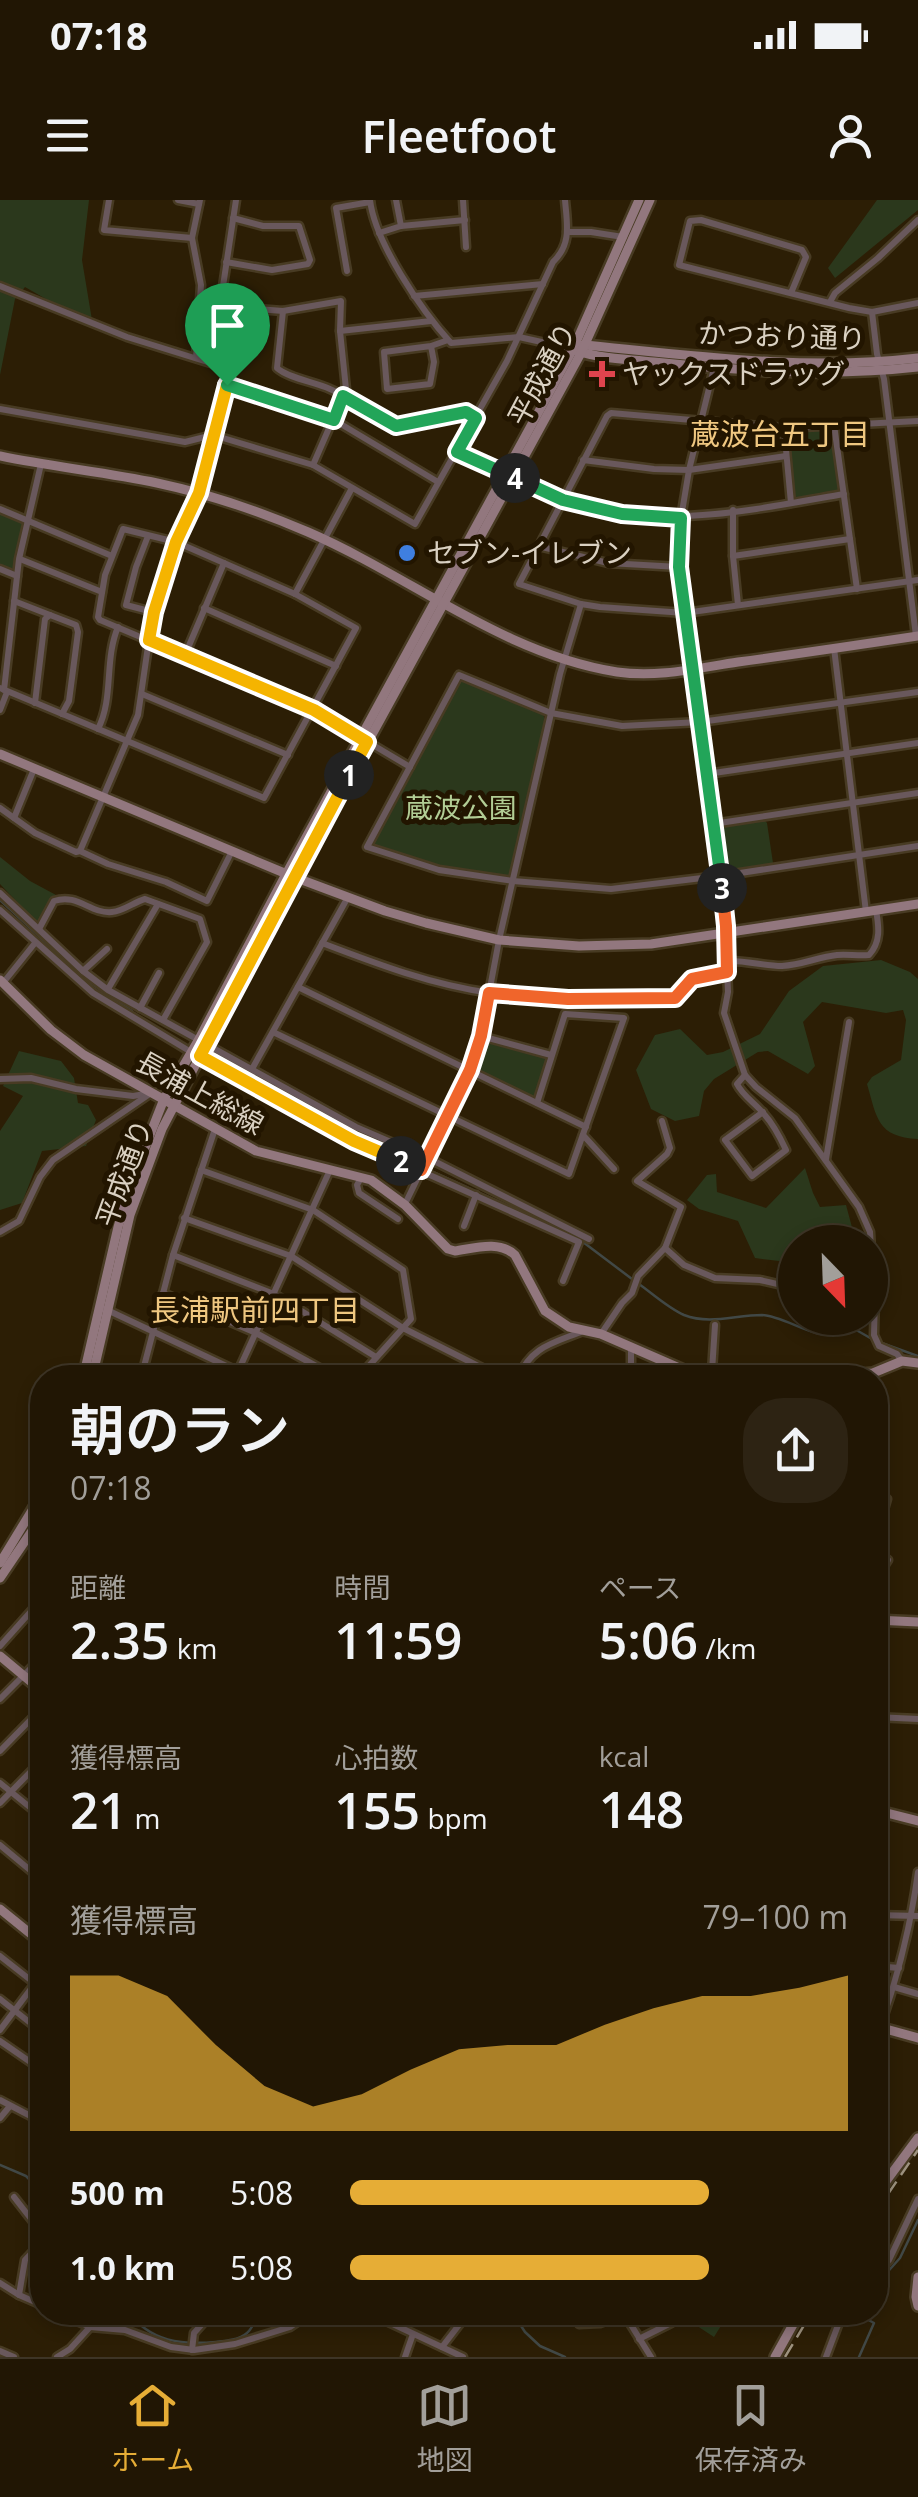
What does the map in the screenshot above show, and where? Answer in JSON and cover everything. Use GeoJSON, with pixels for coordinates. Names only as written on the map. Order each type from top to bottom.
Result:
{"type":"FeatureCollection","features":[{"type":"Feature","properties":{"kind":"street"},"geometry":{"type":"LineString","coordinates":[[118,200],[109,200],[104,230],[192,238]]}},
{"type":"Feature","properties":{"kind":"street"},"geometry":{"type":"LineString","coordinates":[[178,200],[200,202],[192,238],[201,285],[196,358]]}},
{"type":"Feature","properties":{"kind":"street"},"geometry":{"type":"LineString","coordinates":[[236,200],[220,306],[283,310],[341,301],[346,384],[313,465]]}},
{"type":"Feature","properties":{"kind":"street"},"geometry":{"type":"LineString","coordinates":[[396,200],[402,226]]}},
{"type":"Feature","properties":{"kind":"street"},"geometry":{"type":"LineString","coordinates":[[463,200],[466,247]]}},
{"type":"Feature","properties":{"kind":"street"},"geometry":{"type":"LineString","coordinates":[[0,409],[185,442],[214,434],[313,465],[415,524],[519,337],[553,262],[567,243],[565,200]]}},
{"type":"Feature","properties":{"kind":"street","name":"平成通り"},"geometry":{"type":"LineString","coordinates":[[580,349],[639,200]]}},
{"type":"Feature","properties":{"kind":"street","name":"平成通り"},"geometry":{"type":"LineString","coordinates":[[94,1365],[122,1214],[164,1099],[203,1041],[363,740],[580,349],[650,200]]}},
{"type":"Feature","properties":{"kind":"street"},"geometry":{"type":"LineString","coordinates":[[348,271],[336,208],[370,201],[378,233],[414,296],[451,343],[519,337],[580,349]]}},
{"type":"Feature","properties":{"kind":"street"},"geometry":{"type":"LineString","coordinates":[[226,262],[272,270],[308,264],[310,260],[299,226],[263,226],[233,218]]}},
{"type":"Feature","properties":{"kind":"street"},"geometry":{"type":"LineString","coordinates":[[378,233],[402,226],[465,220]]}},
{"type":"Feature","properties":{"kind":"street"},"geometry":{"type":"LineString","coordinates":[[790,292],[806,257],[802,250],[690,220],[679,265],[872,312],[918,303]]}},
{"type":"Feature","properties":{"kind":"street"},"geometry":{"type":"LineString","coordinates":[[830,302],[836,292],[918,220]]}},
{"type":"Feature","properties":{"kind":"street"},"geometry":{"type":"LineString","coordinates":[[568,232],[623,237]]}},
{"type":"Feature","properties":{"kind":"street"},"geometry":{"type":"LineString","coordinates":[[414,296],[543,284]]}},
{"type":"Feature","properties":{"kind":"street"},"geometry":{"type":"LineString","coordinates":[[0,286],[127,336],[230,369],[199,493],[176,542],[154,612],[138,715],[80,851]]}},
{"type":"Feature","properties":{"kind":"street"},"geometry":{"type":"LineString","coordinates":[[283,310],[277,368],[280,373],[343,396],[396,426],[466,412],[476,418]]}},
{"type":"Feature","properties":{"kind":"street"},"geometry":{"type":"LineString","coordinates":[[0,456],[153,482],[253,510],[324,540],[488,628],[564,660],[634,673],[662,673],[917,636],[914,581],[872,312]]}},
{"type":"Feature","properties":{"kind":"street"},"geometry":{"type":"LineString","coordinates":[[340,331],[431,321]]}},
{"type":"Feature","properties":{"kind":"street"},"geometry":{"type":"LineString","coordinates":[[431,346],[434,362],[430,384],[387,388],[384,352],[448,340]]}},
{"type":"Feature","properties":{"kind":"street","name":"かつおり通り"},"geometry":{"type":"LineString","coordinates":[[580,349],[819,372],[918,366]]}},
{"type":"Feature","properties":{"kind":"street","name":"かつおり通り"},"geometry":{"type":"LineString","coordinates":[[881,366],[918,358]]}},
{"type":"Feature","properties":{"kind":"street"},"geometry":{"type":"LineString","coordinates":[[715,363],[689,470],[681,518],[679,567],[721,876],[728,992],[724,1012],[745,1075],[795,1118],[859,1208],[867,1225]]}},
{"type":"Feature","properties":{"kind":"street"},"geometry":{"type":"LineString","coordinates":[[227,385],[334,420],[438,482]]}},
{"type":"Feature","properties":{"kind":"street"},"geometry":{"type":"LineString","coordinates":[[914,581],[685,613],[581,604],[518,584],[611,413],[784,428],[918,421]]}},
{"type":"Feature","properties":{"kind":"street"},"geometry":{"type":"LineString","coordinates":[[834,425],[858,589]]}},
{"type":"Feature","properties":{"kind":"street"},"geometry":{"type":"LineString","coordinates":[[784,428],[791,503]]}},
{"type":"Feature","properties":{"kind":"street"},"geometry":{"type":"LineString","coordinates":[[457,452],[563,500],[622,514],[681,518],[844,494]]}},
{"type":"Feature","properties":{"kind":"street"},"geometry":{"type":"LineString","coordinates":[[584,460],[689,470],[786,456]]}},
{"type":"Feature","properties":{"kind":"street"},"geometry":{"type":"LineString","coordinates":[[0,710],[17,576],[41,464]]}},
{"type":"Feature","properties":{"kind":"street"},"geometry":{"type":"LineString","coordinates":[[294,594],[352,488]]}},
{"type":"Feature","properties":{"kind":"street"},"geometry":{"type":"LineString","coordinates":[[0,509],[112,556]]}},
{"type":"Feature","properties":{"kind":"street"},"geometry":{"type":"LineString","coordinates":[[732,510],[738,605]]}},
{"type":"Feature","properties":{"kind":"street"},"geometry":{"type":"LineString","coordinates":[[4,690],[264,798],[314,710],[356,628],[294,594],[176,542],[123,529],[104,575],[100,620],[314,710],[410,766]]}},
{"type":"Feature","properties":{"kind":"street"},"geometry":{"type":"LineString","coordinates":[[148,536],[126,605],[154,612]]}},
{"type":"Feature","properties":{"kind":"street"},"geometry":{"type":"LineString","coordinates":[[733,556],[850,539]]}},
{"type":"Feature","properties":{"kind":"street"},"geometry":{"type":"LineString","coordinates":[[538,546],[608,564],[679,567]]}},
{"type":"Feature","properties":{"kind":"street"},"geometry":{"type":"LineString","coordinates":[[20,559],[102,592]]}},
{"type":"Feature","properties":{"kind":"street"},"geometry":{"type":"LineString","coordinates":[[184,655],[224,563]]}},
{"type":"Feature","properties":{"kind":"street"},"geometry":{"type":"LineString","coordinates":[[0,570],[17,576]]}},
{"type":"Feature","properties":{"kind":"street"},"geometry":{"type":"LineString","coordinates":[[14,600],[76,625],[69,701],[62,714]]}},
{"type":"Feature","properties":{"kind":"street"},"geometry":{"type":"LineString","coordinates":[[404,1205],[470,1070],[481,1036],[551,713],[581,604]]}},
{"type":"Feature","properties":{"kind":"street"},"geometry":{"type":"LineString","coordinates":[[204,608],[336,666]]}},
{"type":"Feature","properties":{"kind":"street"},"geometry":{"type":"LineString","coordinates":[[35,703],[45,619],[50,615]]}},
{"type":"Feature","properties":{"kind":"street"},"geometry":{"type":"LineString","coordinates":[[98,729],[104,718],[112,642],[118,628]]}},
{"type":"Feature","properties":{"kind":"street"},"geometry":{"type":"LineString","coordinates":[[726,961],[781,966],[840,955],[869,955],[880,933],[858,856],[834,648]]}},
{"type":"Feature","properties":{"kind":"street"},"geometry":{"type":"LineString","coordinates":[[918,692],[700,722],[622,726],[551,713],[459,675],[367,846],[439,870],[611,889],[918,846]]}},
{"type":"Feature","properties":{"kind":"street"},"geometry":{"type":"LineString","coordinates":[[142,694],[288,755]]}},
{"type":"Feature","properties":{"kind":"street"},"geometry":{"type":"LineString","coordinates":[[706,774],[918,743]]}},
{"type":"Feature","properties":{"kind":"street"},"geometry":{"type":"LineString","coordinates":[[0,754],[290,876],[426,923],[499,940],[617,946],[688,940],[918,904]]}},
{"type":"Feature","properties":{"kind":"street"},"geometry":{"type":"LineString","coordinates":[[14,818],[34,769]]}},
{"type":"Feature","properties":{"kind":"street"},"geometry":{"type":"LineString","coordinates":[[713,824],[918,793]]}},
{"type":"Feature","properties":{"kind":"street"},"geometry":{"type":"LineString","coordinates":[[0,808],[36,833],[76,852],[207,900],[232,851]]}},
{"type":"Feature","properties":{"kind":"street"},"geometry":{"type":"LineString","coordinates":[[0,894],[108,990],[356,1127],[428,1158],[589,1239]]}},
{"type":"Feature","properties":{"kind":"street"},"geometry":{"type":"LineString","coordinates":[[39,929],[54,900],[67,897],[105,912],[122,910],[140,899],[200,919],[206,942],[163,1020]]}},
{"type":"Feature","properties":{"kind":"street"},"geometry":{"type":"LineString","coordinates":[[252,1069],[348,897]]}},
{"type":"Feature","properties":{"kind":"street"},"geometry":{"type":"LineString","coordinates":[[108,990],[158,904]]}},
{"type":"Feature","properties":{"kind":"street"},"geometry":{"type":"LineString","coordinates":[[0,910],[92,993],[195,1054],[354,1141],[580,1242],[564,1282]]}},
{"type":"Feature","properties":{"kind":"street"},"geometry":{"type":"LineString","coordinates":[[2,981],[49,938]]}},
{"type":"Feature","properties":{"kind":"street"},"geometry":{"type":"LineString","coordinates":[[322,943],[396,972],[489,993],[568,999],[675,998],[692,979],[727,972]]}},
{"type":"Feature","properties":{"kind":"street"},"geometry":{"type":"LineString","coordinates":[[83,971],[107,948]]}},
{"type":"Feature","properties":{"kind":"street"},"geometry":{"type":"LineString","coordinates":[[140,1008],[159,973]]}},
{"type":"Feature","properties":{"kind":"street","name":"長浦上総線"},"geometry":{"type":"LineString","coordinates":[[2,981],[66,1042],[151,1093],[256,1151],[371,1180],[404,1205],[448,1249],[508,1249],[546,1310],[569,1327],[631,1345],[668,1365]]}},
{"type":"Feature","properties":{"kind":"street"},"geometry":{"type":"LineString","coordinates":[[298,987],[537,1103],[584,1131],[614,1169]]}},
{"type":"Feature","properties":{"kind":"street"},"geometry":{"type":"LineString","coordinates":[[273,1032],[569,1174],[624,1018],[566,1014],[537,1103]]}},
{"type":"Feature","properties":{"kind":"street"},"geometry":{"type":"LineString","coordinates":[[826,1161],[849,1022]]}},
{"type":"Feature","properties":{"kind":"street"},"geometry":{"type":"LineString","coordinates":[[481,1036],[552,1055]]}},
{"type":"Feature","properties":{"kind":"street","name":"平成通り"},"geometry":{"type":"LineString","coordinates":[[87,1365],[142,1178],[195,1054]]}},
{"type":"Feature","properties":{"kind":"street"},"geometry":{"type":"LineString","coordinates":[[745,1075],[736,1084],[763,1112],[779,1133],[786,1150],[752,1176],[725,1140],[763,1112]]}},
{"type":"Feature","properties":{"kind":"street"},"geometry":{"type":"LineString","coordinates":[[0,1080],[30,1078],[76,1089],[133,1096],[151,1093]]}},
{"type":"Feature","properties":{"kind":"street"},"geometry":{"type":"LineString","coordinates":[[0,1232],[19,1222],[52,1160],[151,1093]]}},
{"type":"Feature","properties":{"kind":"street"},"geometry":{"type":"LineString","coordinates":[[601,1334],[632,1293],[638,1276],[665,1248],[681,1207],[637,1182],[670,1148],[662,1120]]}},
{"type":"Feature","properties":{"kind":"street"},"geometry":{"type":"LineString","coordinates":[[144,1365],[184,1218],[215,1129]]}},
{"type":"Feature","properties":{"kind":"street"},"geometry":{"type":"LineString","coordinates":[[242,1365],[330,1169]]}},
{"type":"Feature","properties":{"kind":"street"},"geometry":{"type":"LineString","coordinates":[[201,1170],[313,1210],[403,1270],[411,1319],[369,1365]]}},
{"type":"Feature","properties":{"kind":"street"},"geometry":{"type":"LineString","coordinates":[[361,1177],[359,1193],[398,1219]]}},
{"type":"Feature","properties":{"kind":"street"},"geometry":{"type":"LineString","coordinates":[[464,1226],[476,1196]]}},
{"type":"Feature","properties":{"kind":"street"},"geometry":{"type":"LineString","coordinates":[[384,1210],[395,1198]]}},
{"type":"Feature","properties":{"kind":"street"},"geometry":{"type":"LineString","coordinates":[[184,1218],[291,1256],[403,1328],[476,1365]]}},
{"type":"Feature","properties":{"kind":"street"},"geometry":{"type":"LineString","coordinates":[[665,1248],[684,1265],[714,1278],[778,1284]]}},
{"type":"Feature","properties":{"kind":"street"},"geometry":{"type":"LineString","coordinates":[[173,1255],[274,1294],[376,1356]]}},
{"type":"Feature","properties":{"kind":"street"},"geometry":{"type":"LineString","coordinates":[[163,1293],[256,1333],[314,1365]]}},
{"type":"Feature","properties":{"kind":"street"},"geometry":{"type":"LineString","coordinates":[[104,1309],[217,1365]]}},
{"type":"Feature","properties":{"kind":"street"},"geometry":{"type":"LineString","coordinates":[[712,1365],[715,1325]]}},
{"type":"Feature","properties":{"kind":"street"},"geometry":{"type":"LineString","coordinates":[[524,1365],[532,1354],[583,1331]]}},
{"type":"Feature","properties":{"kind":"street"},"geometry":{"type":"LineString","coordinates":[[874,1335],[879,1346],[897,1354],[902,1361]]}},
{"type":"Feature","properties":{"kind":"street"},"geometry":{"type":"LineString","coordinates":[[631,1345],[631,1364]]}},
{"type":"Feature","properties":{"kind":"street"},"geometry":{"type":"LineString","coordinates":[[888,1367],[902,1361],[918,1363]]}},
{"type":"Feature","properties":{"kind":"street"},"geometry":{"type":"LineString","coordinates":[[0,1563],[30,1525]]}},
{"type":"Feature","properties":{"kind":"street"},"geometry":{"type":"LineString","coordinates":[[0,1578],[30,1528]]}},
{"type":"Feature","properties":{"kind":"street"},"geometry":{"type":"LineString","coordinates":[[0,1646],[30,1612]]}},
{"type":"Feature","properties":{"kind":"street"},"geometry":{"type":"LineString","coordinates":[[888,1621],[918,1622]]}},
{"type":"Feature","properties":{"kind":"street"},"geometry":{"type":"LineString","coordinates":[[0,1656],[30,1681]]}},
{"type":"Feature","properties":{"kind":"street"},"geometry":{"type":"LineString","coordinates":[[0,1700],[30,1670]]}},
{"type":"Feature","properties":{"kind":"street"},"geometry":{"type":"LineString","coordinates":[[888,1718],[918,1719]]}},
{"type":"Feature","properties":{"kind":"street"},"geometry":{"type":"LineString","coordinates":[[0,1751],[30,1720]]}},
{"type":"Feature","properties":{"kind":"street"},"geometry":{"type":"LineString","coordinates":[[0,1803],[30,1772]]}},
{"type":"Feature","properties":{"kind":"street"},"geometry":{"type":"LineString","coordinates":[[0,1783],[30,1807]]}},
{"type":"Feature","properties":{"kind":"street"},"geometry":{"type":"LineString","coordinates":[[888,1813],[918,1821]]}},
{"type":"Feature","properties":{"kind":"street"},"geometry":{"type":"LineString","coordinates":[[0,1846],[30,1870]]}},
{"type":"Feature","properties":{"kind":"street"},"geometry":{"type":"LineString","coordinates":[[888,2002],[915,1916],[918,1872]]}},
{"type":"Feature","properties":{"kind":"street"},"geometry":{"type":"LineString","coordinates":[[0,1909],[30,1933]]}},
{"type":"Feature","properties":{"kind":"street"},"geometry":{"type":"LineString","coordinates":[[888,1915],[915,1916]]}},
{"type":"Feature","properties":{"kind":"street"},"geometry":{"type":"LineString","coordinates":[[0,1956],[30,1979]]}},
{"type":"Feature","properties":{"kind":"street"},"geometry":{"type":"LineString","coordinates":[[888,1967],[899,1968]]}},
{"type":"Feature","properties":{"kind":"street"},"geometry":{"type":"LineString","coordinates":[[894,1987],[918,1994]]}},
{"type":"Feature","properties":{"kind":"street"},"geometry":{"type":"LineString","coordinates":[[0,2030],[30,1995]]}},
{"type":"Feature","properties":{"kind":"street"},"geometry":{"type":"LineString","coordinates":[[0,1998],[30,2022]]}},
{"type":"Feature","properties":{"kind":"street"},"geometry":{"type":"LineString","coordinates":[[888,2029],[918,2038]]}},
{"type":"Feature","properties":{"kind":"street"},"geometry":{"type":"LineString","coordinates":[[0,2041],[30,2062]]}},
{"type":"Feature","properties":{"kind":"street"},"geometry":{"type":"LineString","coordinates":[[0,2100],[30,2116]]}},
{"type":"Feature","properties":{"kind":"street"},"geometry":{"type":"LineString","coordinates":[[0,2118],[10,2106]]}},
{"type":"Feature","properties":{"kind":"street"},"geometry":{"type":"LineString","coordinates":[[888,2178],[918,2138]]}},
{"type":"Feature","properties":{"kind":"street"},"geometry":{"type":"LineString","coordinates":[[14,2197],[30,2218]]}},
{"type":"Feature","properties":{"kind":"street"},"geometry":{"type":"LineString","coordinates":[[888,2261],[918,2199]]}},
{"type":"Feature","properties":{"kind":"street"},"geometry":{"type":"LineString","coordinates":[[18,2296],[25,2260],[30,2255]]}},
{"type":"Feature","properties":{"kind":"street"},"geometry":{"type":"LineString","coordinates":[[918,2277],[918,2306]]}},
{"type":"Feature","properties":{"kind":"street"},"geometry":{"type":"LineString","coordinates":[[0,2283],[30,2300]]}},
{"type":"Feature","properties":{"kind":"street"},"geometry":{"type":"LineString","coordinates":[[86,2325],[126,2330],[171,2348],[194,2352],[235,2344],[293,2325]]}},
{"type":"Feature","properties":{"kind":"street"},"geometry":{"type":"LineString","coordinates":[[194,2352],[194,2333],[201,2325]]}},
{"type":"Feature","properties":{"kind":"street"},"geometry":{"type":"LineString","coordinates":[[394,2325],[463,2357]]}},
{"type":"Feature","properties":{"kind":"street"},"geometry":{"type":"LineString","coordinates":[[442,2347],[459,2325]]}},
{"type":"Feature","properties":{"kind":"street"},"geometry":{"type":"LineString","coordinates":[[630,2325],[651,2357]]}},
{"type":"Feature","properties":{"kind":"street"},"geometry":{"type":"LineString","coordinates":[[639,2339],[667,2325]]}},
{"type":"Feature","properties":{"kind":"street"},"geometry":{"type":"LineString","coordinates":[[775,2357],[793,2325]]}},
{"type":"Feature","properties":{"kind":"street"},"geometry":{"type":"LineString","coordinates":[[826,2357],[839,2325]]}},
{"type":"Feature","properties":{"kind":"street"},"geometry":{"type":"LineString","coordinates":[[57,2357],[70,2353],[90,2327]]}},
{"type":"Feature","properties":{"kind":"street"},"geometry":{"type":"LineString","coordinates":[[405,2357],[413,2334]]}},
{"type":"Feature","properties":{"kind":"street"},"geometry":{"type":"LineString","coordinates":[[0,2351],[14,2357]]}},
{"type":"Feature","properties":{"kind":"green space"},"geometry":{"type":"Polygon","coordinates":[[[0,200],[89,200],[82,260],[93,326],[25,287],[15,299],[0,375],[0,200]]]}},
{"type":"Feature","properties":{"kind":"green space"},"geometry":{"type":"Polygon","coordinates":[[[877,200],[918,200],[918,210],[835,278],[828,268],[877,200]]]}},
{"type":"Feature","properties":{"kind":"green space"},"geometry":{"type":"Polygon","coordinates":[[[834,425],[844,494],[791,503],[784,428],[834,425]]]}},
{"type":"Feature","properties":{"kind":"green space"},"geometry":{"type":"Polygon","coordinates":[[[0,509],[29,521],[17,576],[0,569],[0,509]]]}},
{"type":"Feature","properties":{"kind":"green space","name":"蔵波公園"},"geometry":{"type":"Polygon","coordinates":[[[459,675],[543,713],[545,721],[513,881],[439,870],[367,847],[459,675]]]}},
{"type":"Feature","properties":{"kind":"green space"},"geometry":{"type":"Polygon","coordinates":[[[763,819],[767,823],[773,863],[729,873],[724,869],[719,826],[763,819]]]}},
{"type":"Feature","properties":{"kind":"green space"},"geometry":{"type":"Polygon","coordinates":[[[0,857],[30,881],[56,895],[40,922],[0,884],[0,857]]]}},
{"type":"Feature","properties":{"kind":"green space"},"geometry":{"type":"Polygon","coordinates":[[[881,960],[918,979],[918,1139],[886,1130],[867,1084],[901,1060],[906,1020],[903,1010],[886,1013],[822,1002],[803,1022],[815,1066],[808,1074],[768,1051],[758,1052],[714,1079],[704,1091],[699,1116],[675,1121],[651,1109],[636,1070],[655,1035],[680,1029],[707,1055],[723,1052],[760,1034],[789,991],[823,966],[881,960]]]}},
{"type":"Feature","properties":{"kind":"green space"},"geometry":{"type":"Polygon","coordinates":[[[481,1036],[551,1055],[537,1103],[470,1070],[481,1036]]]}},
{"type":"Feature","properties":{"kind":"green space"},"geometry":{"type":"Polygon","coordinates":[[[19,1051],[61,1061],[74,1078],[78,1103],[88,1105],[96,1120],[86,1146],[42,1151],[22,1203],[0,1210],[0,1131],[23,1096],[3,1086],[19,1051]]]}},
{"type":"Feature","properties":{"kind":"green space"},"geometry":{"type":"Polygon","coordinates":[[[805,1168],[820,1207],[846,1205],[851,1225],[778,1225],[778,1261],[755,1258],[738,1221],[699,1209],[687,1200],[707,1175],[716,1174],[717,1192],[766,1208],[805,1168]]]}},
{"type":"Feature","properties":{"kind":"green space"},"geometry":{"type":"Polygon","coordinates":[[[696,2325],[722,2325],[714,2337],[696,2325]]]}},
{"type":"Feature","properties":{"kind":"waterway"},"geometry":{"type":"LineString","coordinates":[[0,900],[89,982],[132,1011]]}},
{"type":"Feature","properties":{"kind":"waterway"},"geometry":{"type":"LineString","coordinates":[[347,1133],[572,1235]]}},
{"type":"Feature","properties":{"kind":"waterway"},"geometry":{"type":"LineString","coordinates":[[579,1239],[632,1279]]}},
{"type":"Feature","properties":{"kind":"waterway"},"geometry":{"type":"LineString","coordinates":[[639,1284],[672,1309],[694,1318],[762,1315],[828,1335],[851,1327],[872,1339]]}},
{"type":"Feature","properties":{"kind":"waterway"},"geometry":{"type":"LineString","coordinates":[[879,1342],[918,1356]]}},
{"type":"Feature","properties":{"kind":"waterway"},"geometry":{"type":"LineString","coordinates":[[0,2165],[30,2180]]}},
{"type":"Feature","properties":{"kind":"waterway"},"geometry":{"type":"LineString","coordinates":[[888,2271],[900,2258],[918,2220]]}},
{"type":"Feature","properties":{"kind":"waterway"},"geometry":{"type":"LineString","coordinates":[[141,2325],[168,2339],[203,2343],[236,2339],[253,2325]]}},
{"type":"Feature","properties":{"kind":"waterway"},"geometry":{"type":"LineString","coordinates":[[520,2325],[540,2346],[565,2357]]}},
{"type":"Feature","properties":{"kind":"waterway"},"geometry":{"type":"LineString","coordinates":[[859,2357],[873,2325]]}},
{"type":"Feature","properties":{"kind":"railway"},"geometry":{"type":"LineString","coordinates":[[888,2194],[918,2150]]}},
{"type":"Feature","properties":{"kind":"railway"},"geometry":{"type":"LineString","coordinates":[[785,2357],[804,2325]]}},
{"type":"Feature","properties":{"kind":"place","name":"ヤックスドラッグ"},"geometry":{"type":"Point","coordinates":[602,374]}},
{"type":"Feature","properties":{"kind":"place","name":"セブン-イレブン"},"geometry":{"type":"Point","coordinates":[407,553]}},
{"type":"Feature","properties":{"kind":"district","name":"蔵波台五丁目"},"geometry":{"type":"Point","coordinates":[780,435]}},
{"type":"Feature","properties":{"kind":"district","name":"長浦駅前四丁目"},"geometry":{"type":"Point","coordinates":[255,1311]}},
{"type":"Feature","properties":{"kind":"route"},"geometry":{"type":"LineString","coordinates":[[227,385],[334,420],[343,396],[396,426],[466,412],[476,418],[457,452],[563,500],[622,514],[681,518],[679,567],[721,876],[727,972],[692,979],[675,998],[568,999],[489,993],[470,1070],[421,1170],[354,1141],[200,1056],[367,742],[314,710],[149,640],[176,542],[199,493],[227,385]]}}]}
